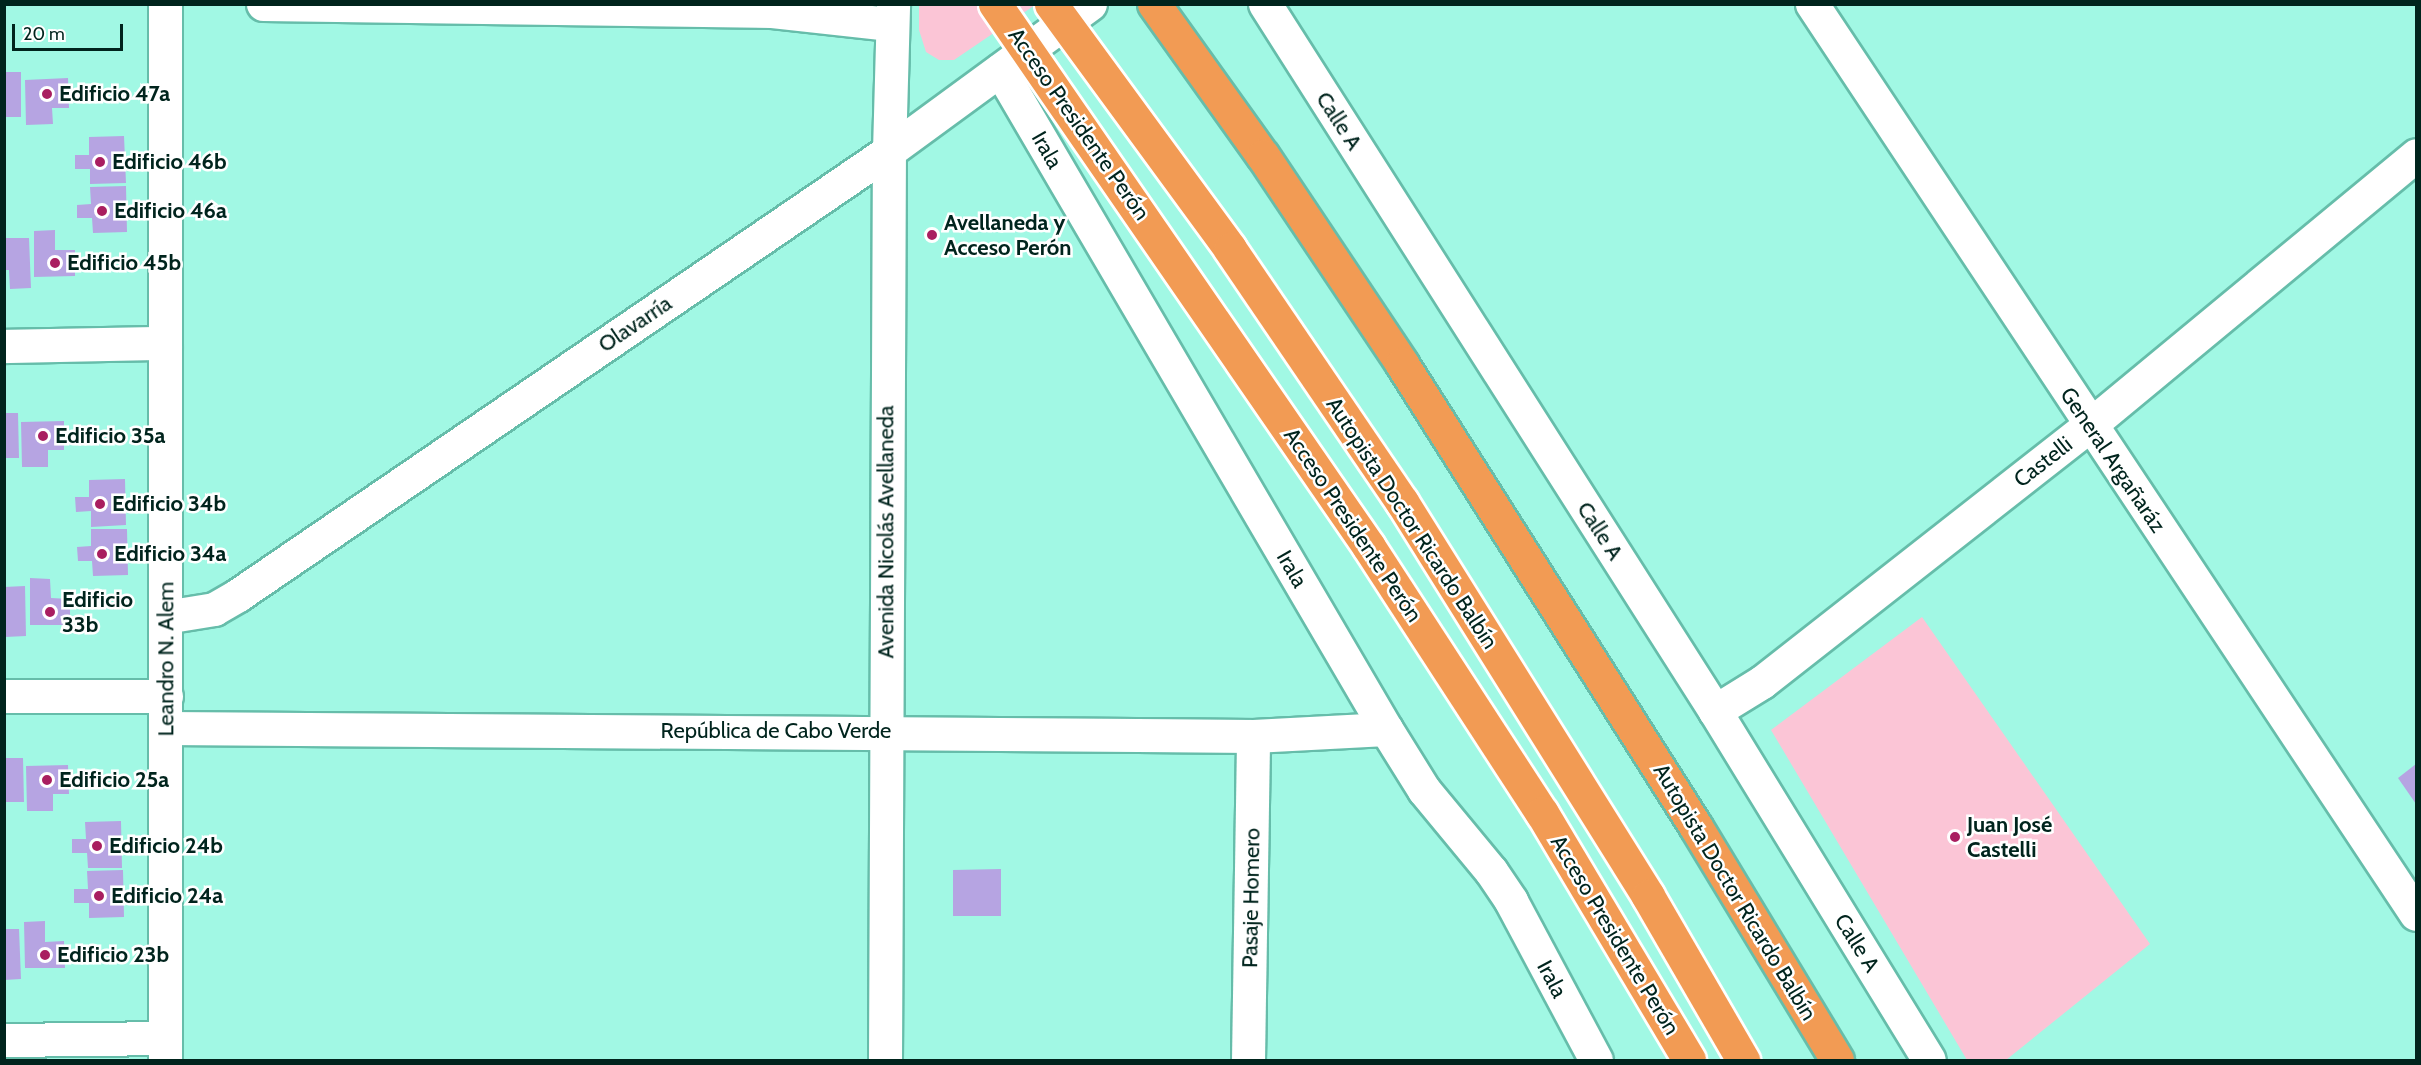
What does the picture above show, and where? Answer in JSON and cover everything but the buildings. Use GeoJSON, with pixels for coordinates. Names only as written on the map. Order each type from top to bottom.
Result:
{"type":"FeatureCollection","features":[{"type":"Feature","properties":{"kind":"highway","name":"Acceso Presidente Perón"},"geometry":{"type":"LineString","coordinates":[[995,4],[1376,557],[1542,813],[1689,1060]]}},
{"type":"Feature","properties":{"kind":"highway","name":"Autopista Doctor Ricardo Balbín"},"geometry":{"type":"LineString","coordinates":[[1051,4],[1230,249],[1402,502],[1648,896],[1743,1060]]}},
{"type":"Feature","properties":{"kind":"highway","name":"Autopista Doctor Ricardo Balbín"},"geometry":{"type":"LineString","coordinates":[[1154,4],[1263,156],[1402,364],[1696,827],[1837,1060]]}},
{"type":"Feature","properties":{"kind":"street","name":"Leandro N. Alem"},"geometry":{"type":"LineString","coordinates":[[165,4],[165,1049]]}},
{"type":"Feature","properties":{"kind":"street"},"geometry":{"type":"LineString","coordinates":[[263,4],[891,14]]}},
{"type":"Feature","properties":{"kind":"street","name":"Olavarría"},"geometry":{"type":"LineString","coordinates":[[165,617],[214,609],[238,595],[889,151],[1090,4]]}},
{"type":"Feature","properties":{"kind":"street","name":"Calle A"},"geometry":{"type":"LineString","coordinates":[[1265,4],[1715,711],[1929,1060]]}},
{"type":"Feature","properties":{"kind":"street","name":"General Argañaráz"},"geometry":{"type":"LineString","coordinates":[[1812,4],[2416,914]]}},
{"type":"Feature","properties":{"kind":"street","name":"Avenida Nicolás Avellaneda"},"geometry":{"type":"LineString","coordinates":[[885,1060],[885,731],[891,14]]}},
{"type":"Feature","properties":{"kind":"street","name":"Irala"},"geometry":{"type":"LineString","coordinates":[[1000,69],[1386,729],[1424,790],[1501,886],[1596,1060]]}},
{"type":"Feature","properties":{"kind":"street","name":"Castelli"},"geometry":{"type":"LineString","coordinates":[[1715,711],[1772,674],[2411,171]]}},
{"type":"Feature","properties":{"kind":"street"},"geometry":{"type":"LineString","coordinates":[[4,345],[165,343]]}},
{"type":"Feature","properties":{"kind":"street"},"geometry":{"type":"LineString","coordinates":[[4,696],[166,696]]}},
{"type":"Feature","properties":{"kind":"street","name":"República de Cabo Verde"},"geometry":{"type":"LineString","coordinates":[[166,728],[885,731],[1253,736],[1386,729]]}},
{"type":"Feature","properties":{"kind":"street","name":"Pasaje Homero"},"geometry":{"type":"LineString","coordinates":[[1248,1060],[1253,736]]}},
{"type":"Feature","properties":{"kind":"street"},"geometry":{"type":"LineString","coordinates":[[4,1040],[165,1049]]}},
{"type":"Feature","properties":{"kind":"shaded area"},"geometry":{"type":"Polygon","coordinates":[[[919,5],[1035,5],[954,60],[939,60],[926,52],[919,30],[919,5]]]}},
{"type":"Feature","properties":{"kind":"shaded area","name":"Juan José Castelli"},"geometry":{"type":"Polygon","coordinates":[[[1922,617],[2150,944],[2006,1060],[1967,1060],[1771,730],[1922,617]]]}},
{"type":"Feature","properties":{"kind":"place","name":"Edificio 47a"},"geometry":{"type":"Point","coordinates":[47,94]}},
{"type":"Feature","properties":{"kind":"place","name":"Edificio 46b"},"geometry":{"type":"Point","coordinates":[100,162]}},
{"type":"Feature","properties":{"kind":"place","name":"Edificio 46a"},"geometry":{"type":"Point","coordinates":[102,211]}},
{"type":"Feature","properties":{"kind":"place","name":"Avellaneda y Acceso Perón"},"geometry":{"type":"Point","coordinates":[932,235]}},
{"type":"Feature","properties":{"kind":"place","name":"Edificio 45b"},"geometry":{"type":"Point","coordinates":[55,263]}},
{"type":"Feature","properties":{"kind":"place","name":"Edificio 35a"},"geometry":{"type":"Point","coordinates":[43,436]}},
{"type":"Feature","properties":{"kind":"place","name":"Edificio 34b"},"geometry":{"type":"Point","coordinates":[100,504]}},
{"type":"Feature","properties":{"kind":"place","name":"Edificio 34a"},"geometry":{"type":"Point","coordinates":[102,554]}},
{"type":"Feature","properties":{"kind":"place","name":"Edificio 33b"},"geometry":{"type":"Point","coordinates":[50,612]}},
{"type":"Feature","properties":{"kind":"place","name":"Edificio 25a"},"geometry":{"type":"Point","coordinates":[47,780]}},
{"type":"Feature","properties":{"kind":"place","name":"Juan José Castelli"},"geometry":{"type":"Point","coordinates":[1955,837]}},
{"type":"Feature","properties":{"kind":"place","name":"Edificio 24b"},"geometry":{"type":"Point","coordinates":[97,846]}},
{"type":"Feature","properties":{"kind":"place","name":"Edificio 24a"},"geometry":{"type":"Point","coordinates":[99,896]}},
{"type":"Feature","properties":{"kind":"place","name":"Edificio 23b"},"geometry":{"type":"Point","coordinates":[45,955]}}]}
